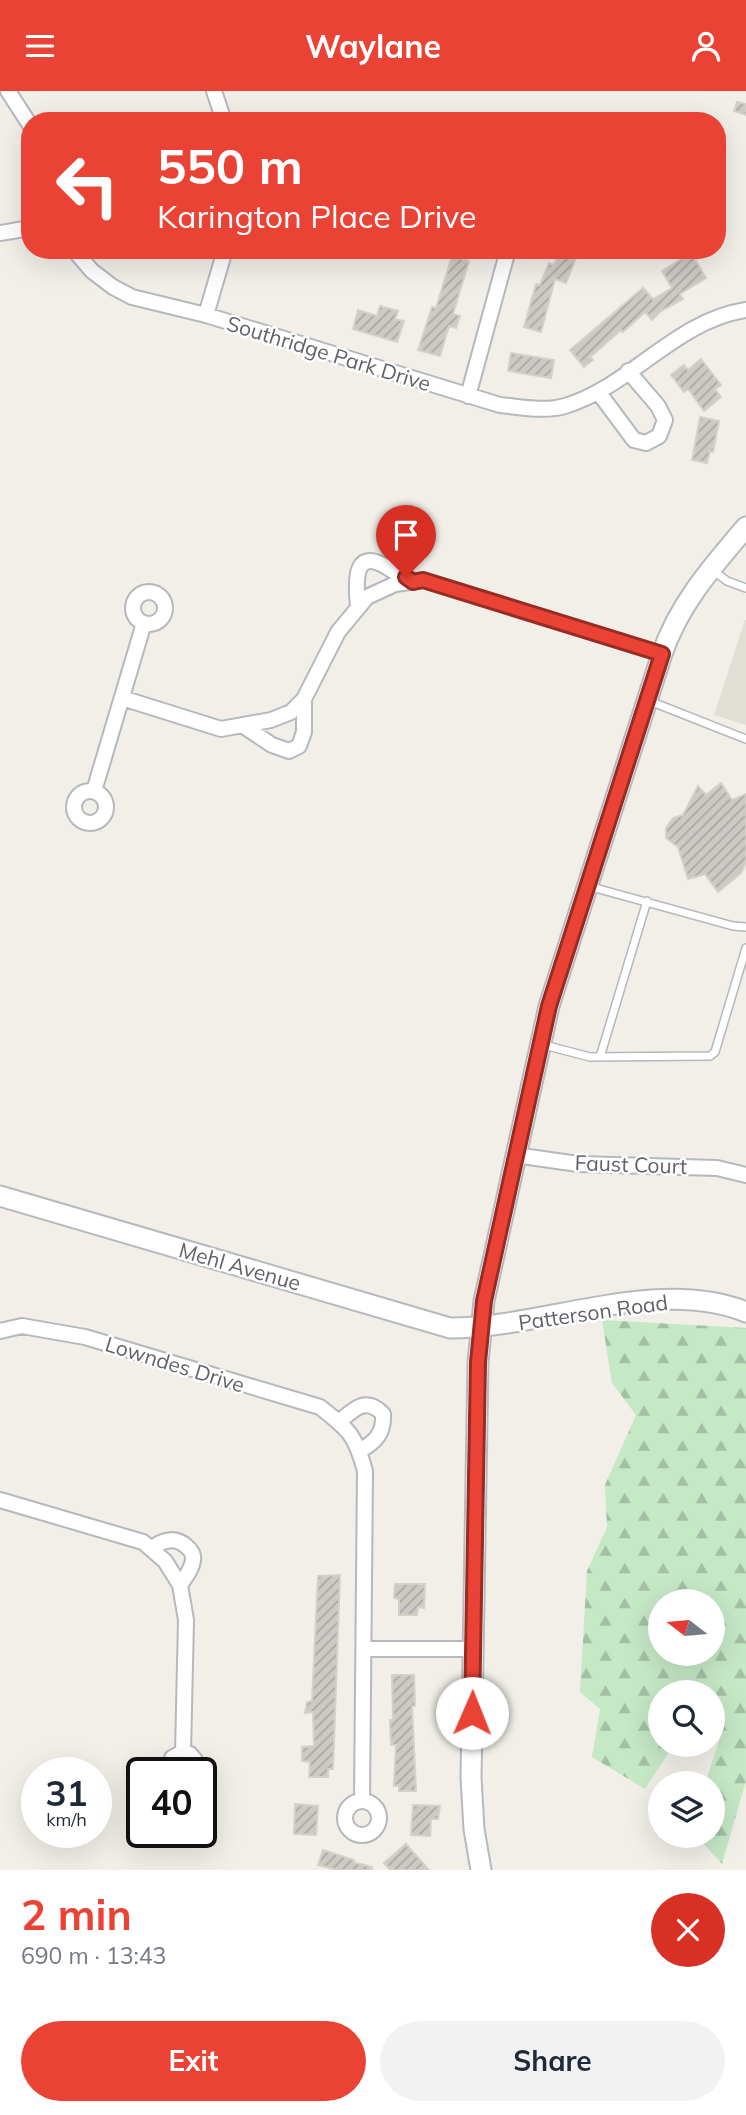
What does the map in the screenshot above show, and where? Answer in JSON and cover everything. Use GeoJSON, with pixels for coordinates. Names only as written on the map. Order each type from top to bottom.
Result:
{"type":"FeatureCollection","features":[{"type":"Feature","properties":{"kind":"street"},"geometry":{"type":"LineString","coordinates":[[8,91],[22,112]]}},
{"type":"Feature","properties":{"kind":"street"},"geometry":{"type":"LineString","coordinates":[[214,91],[221,112]]}},
{"type":"Feature","properties":{"kind":"street"},"geometry":{"type":"LineString","coordinates":[[0,233],[21,230]]}},
{"type":"Feature","properties":{"kind":"street","name":"Southridge Park Drive"},"geometry":{"type":"LineString","coordinates":[[82,259],[113,287],[132,297],[206,315],[500,405],[532,408],[563,407],[599,393],[628,371],[708,321],[731,312],[746,310]]}},
{"type":"Feature","properties":{"kind":"street"},"geometry":{"type":"LineString","coordinates":[[206,315],[222,259]]}},
{"type":"Feature","properties":{"kind":"street"},"geometry":{"type":"LineString","coordinates":[[468,396],[506,259]]}},
{"type":"Feature","properties":{"kind":"street"},"geometry":{"type":"LineString","coordinates":[[599,393],[634,440],[646,443],[659,436],[665,420],[658,406],[628,371]]}},
{"type":"Feature","properties":{"kind":"street"},"geometry":{"type":"LineString","coordinates":[[481,1870],[472,1804],[481,1328],[515,1155],[552,995],[662,654],[685,603],[746,527]]}},
{"type":"Feature","properties":{"kind":"street"},"geometry":{"type":"LineString","coordinates":[[358,607],[356,578],[361,566],[368,561],[380,561],[413,582]]}},
{"type":"Feature","properties":{"kind":"street"},"geometry":{"type":"LineString","coordinates":[[122,698],[221,729],[271,720],[291,712],[304,699],[338,632],[367,597],[383,589],[423,580],[662,654]]}},
{"type":"Feature","properties":{"kind":"street"},"geometry":{"type":"LineString","coordinates":[[94,791],[144,624]]}},
{"type":"Feature","properties":{"kind":"street"},"geometry":{"type":"LineString","coordinates":[[242,725],[272,745],[289,751],[299,747],[304,732],[304,699]]}},
{"type":"Feature","properties":{"kind":"street","name":"Faust Court"},"geometry":{"type":"LineString","coordinates":[[515,1155],[578,1164],[717,1168],[746,1175]]}},
{"type":"Feature","properties":{"kind":"street","name":"Mehl Avenue"},"geometry":{"type":"LineString","coordinates":[[0,1196],[450,1328],[481,1328]]}},
{"type":"Feature","properties":{"kind":"street","name":"Patterson Road"},"geometry":{"type":"LineString","coordinates":[[481,1328],[656,1300],[686,1299],[721,1303],[746,1312]]}},
{"type":"Feature","properties":{"kind":"street","name":"Lowndes Drive"},"geometry":{"type":"LineString","coordinates":[[2,1326],[22,1326],[85,1337],[320,1407],[347,1429],[359,1451],[365,1471],[362,1800]]}},
{"type":"Feature","properties":{"kind":"street"},"geometry":{"type":"LineString","coordinates":[[339,1422],[356,1408],[366,1405],[376,1406],[383,1414],[384,1428],[374,1443],[359,1451]]}},
{"type":"Feature","properties":{"kind":"street"},"geometry":{"type":"LineString","coordinates":[[0,1500],[143,1542],[165,1561],[180,1585],[186,1620],[183,1752]]}},
{"type":"Feature","properties":{"kind":"street"},"geometry":{"type":"LineString","coordinates":[[151,1549],[175,1539],[192,1551],[194,1559],[180,1585]]}},
{"type":"Feature","properties":{"kind":"street"},"geometry":{"type":"LineString","coordinates":[[364,1649],[473,1649]]}},
{"type":"Feature","properties":{"kind":"street"},"geometry":{"type":"LineString","coordinates":[[174,1757],[183,1752]]}},
{"type":"Feature","properties":{"kind":"street"},"geometry":{"type":"LineString","coordinates":[[183,1752],[192,1757]]}},
{"type":"Feature","properties":{"kind":"lane"},"geometry":{"type":"LineString","coordinates":[[711,569],[727,582],[746,588]]}},
{"type":"Feature","properties":{"kind":"lane"},"geometry":{"type":"LineString","coordinates":[[647,700],[746,739]]}},
{"type":"Feature","properties":{"kind":"lane"},"geometry":{"type":"LineString","coordinates":[[587,886],[733,926],[746,927]]}},
{"type":"Feature","properties":{"kind":"lane"},"geometry":{"type":"LineString","coordinates":[[600,1057],[647,901]]}},
{"type":"Feature","properties":{"kind":"lane"},"geometry":{"type":"LineString","coordinates":[[540,1044],[590,1057],[710,1056],[715,1052],[746,948]]}},
{"type":"Feature","properties":{"kind":"shaded area"},"geometry":{"type":"Polygon","coordinates":[[[746,620],[746,725],[714,715],[746,620]]]}},
{"type":"Feature","properties":{"kind":"green space"},"geometry":{"type":"Polygon","coordinates":[[[602,1320],[746,1328],[746,1781],[722,1864],[707,1848],[725,1848],[725,1771],[709,1771],[714,1757],[725,1757],[725,1680],[648,1680],[648,1757],[666,1757],[657,1771],[648,1771],[648,1784],[645,1789],[592,1757],[600,1709],[580,1692],[587,1571],[607,1527],[605,1485],[636,1415],[612,1383],[602,1320]]]}},
{"type":"Feature","properties":{"kind":"building"},"geometry":{"type":"Polygon","coordinates":[[[737,102],[746,104],[746,115],[734,111],[737,102]]]}},
{"type":"Feature","properties":{"kind":"building"},"geometry":{"type":"Polygon","coordinates":[[[451,259],[469,261],[453,314],[460,316],[456,328],[449,326],[440,356],[418,350],[432,307],[436,308],[451,259]]]}},
{"type":"Feature","properties":{"kind":"building"},"geometry":{"type":"Polygon","coordinates":[[[556,259],[575,259],[566,283],[555,279],[541,332],[524,327],[536,284],[540,285],[549,263],[554,265],[556,259]]]}},
{"type":"Feature","properties":{"kind":"building"},"geometry":{"type":"Polygon","coordinates":[[[681,259],[695,259],[706,278],[680,294],[683,299],[661,311],[652,320],[645,312],[590,357],[593,360],[584,367],[570,350],[643,288],[653,299],[672,288],[662,271],[681,259]]]}},
{"type":"Feature","properties":{"kind":"building"},"geometry":{"type":"Polygon","coordinates":[[[380,306],[398,311],[395,319],[404,321],[397,342],[353,329],[358,310],[377,316],[380,306]]]}},
{"type":"Feature","properties":{"kind":"building"},"geometry":{"type":"Polygon","coordinates":[[[511,353],[554,360],[551,378],[508,371],[511,353]]]}},
{"type":"Feature","properties":{"kind":"building"},"geometry":{"type":"Polygon","coordinates":[[[701,359],[721,385],[715,389],[721,397],[704,411],[688,389],[684,392],[671,375],[684,365],[688,370],[701,359]]]}},
{"type":"Feature","properties":{"kind":"building"},"geometry":{"type":"Polygon","coordinates":[[[700,417],[719,421],[713,452],[710,451],[707,463],[692,460],[700,417]]]}},
{"type":"Feature","properties":{"kind":"building"},"geometry":{"type":"Polygon","coordinates":[[[721,783],[732,800],[746,794],[746,863],[741,873],[718,892],[705,874],[688,879],[678,847],[666,838],[666,828],[673,818],[683,815],[698,786],[706,795],[721,783]]]}},
{"type":"Feature","properties":{"kind":"building"},"geometry":{"type":"Polygon","coordinates":[[[340,1575],[333,1769],[328,1769],[328,1777],[309,1777],[310,1762],[302,1761],[302,1747],[314,1746],[313,1712],[305,1713],[307,1702],[312,1701],[318,1576],[340,1575]]]}},
{"type":"Feature","properties":{"kind":"building"},"geometry":{"type":"Polygon","coordinates":[[[395,1584],[425,1584],[424,1608],[418,1607],[417,1615],[399,1615],[399,1599],[394,1598],[395,1584]]]}},
{"type":"Feature","properties":{"kind":"building"},"geometry":{"type":"Polygon","coordinates":[[[392,1675],[414,1675],[415,1706],[412,1706],[416,1791],[399,1791],[399,1785],[394,1786],[396,1745],[391,1745],[390,1720],[393,1720],[392,1675]]]}},
{"type":"Feature","properties":{"kind":"building"},"geometry":{"type":"Polygon","coordinates":[[[295,1804],[318,1806],[316,1835],[294,1834],[295,1804]]]}},
{"type":"Feature","properties":{"kind":"building"},"geometry":{"type":"Polygon","coordinates":[[[413,1805],[440,1806],[438,1819],[431,1819],[430,1836],[411,1835],[413,1805]]]}},
{"type":"Feature","properties":{"kind":"building"},"geometry":{"type":"Polygon","coordinates":[[[406,1844],[429,1870],[390,1870],[384,1863],[406,1844]]]}},
{"type":"Feature","properties":{"kind":"building"},"geometry":{"type":"Polygon","coordinates":[[[323,1850],[372,1867],[372,1870],[337,1870],[318,1865],[323,1850]]]}},
{"type":"Feature","properties":{"kind":"route"},"geometry":{"type":"LineString","coordinates":[[406,577],[413,582],[423,580],[662,654],[549,1006],[484,1301],[478,1362],[472,1713]]}}]}
